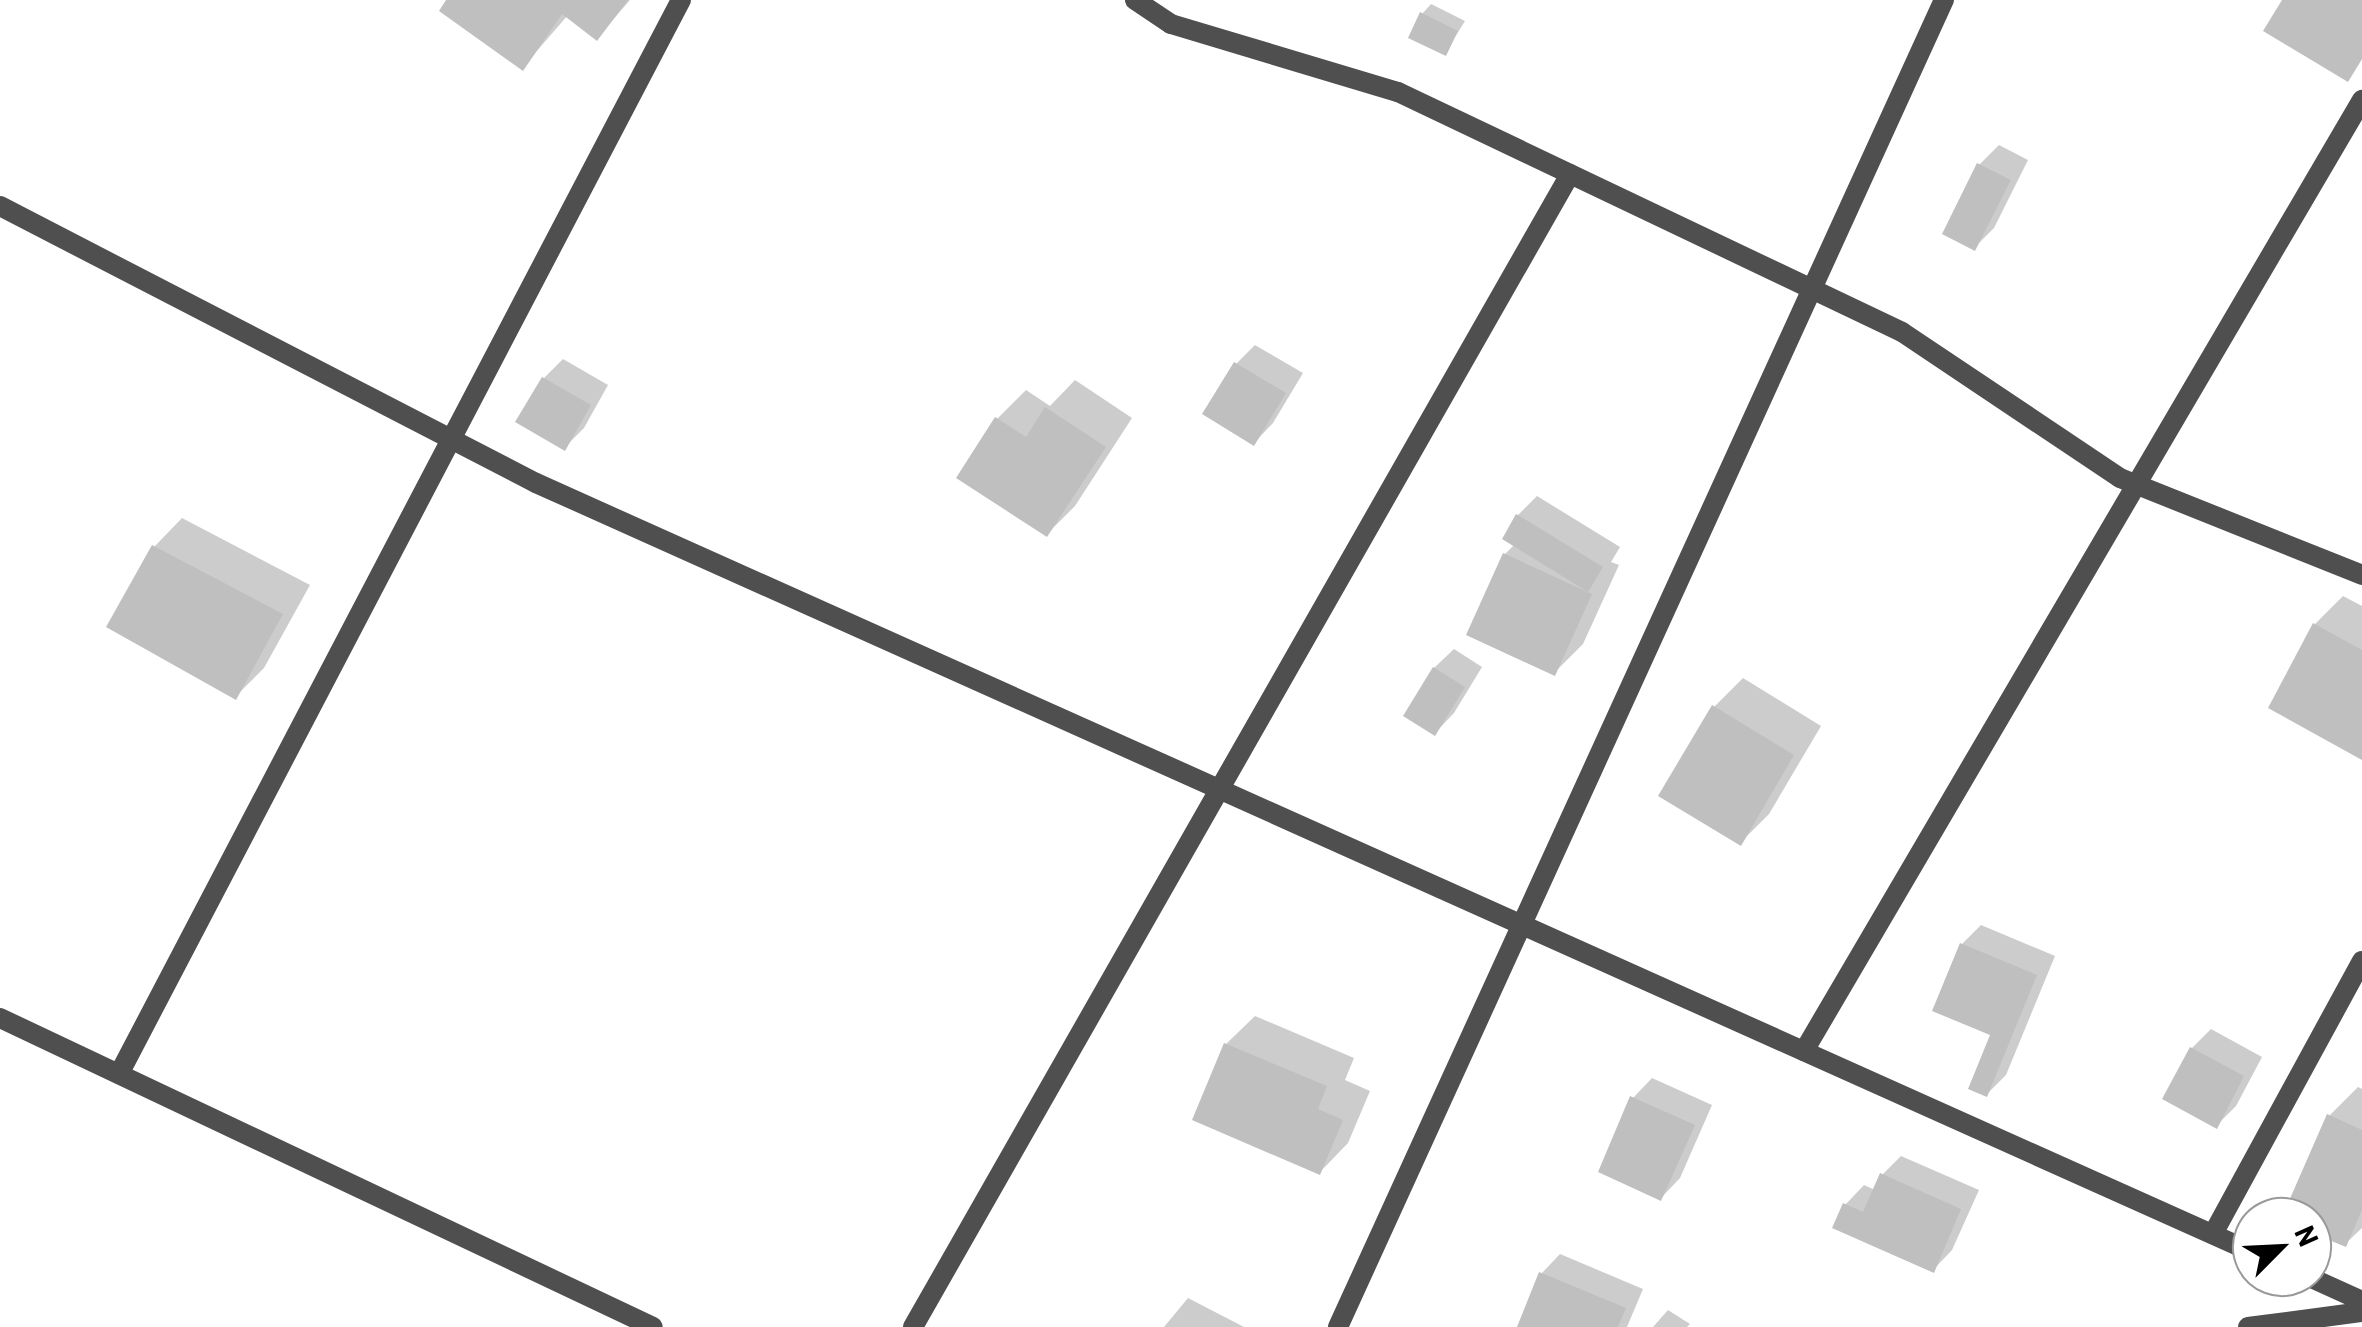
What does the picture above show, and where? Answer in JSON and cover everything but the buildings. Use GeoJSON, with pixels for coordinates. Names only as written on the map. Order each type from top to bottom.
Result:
{"type":"FeatureCollection","features":[{"type":"Feature","properties":{"kind":"street"},"geometry":{"type":"LineString","coordinates":[[119,1074],[681,0]]}},
{"type":"Feature","properties":{"kind":"street"},"geometry":{"type":"LineString","coordinates":[[1135,0],[1171,24],[1398,92],[1902,332],[2136,484],[2362,575]]}},
{"type":"Feature","properties":{"kind":"street"},"geometry":{"type":"LineString","coordinates":[[1338,1327],[1944,0]]}},
{"type":"Feature","properties":{"kind":"street"},"geometry":{"type":"LineString","coordinates":[[1804,1050],[2362,100]]}},
{"type":"Feature","properties":{"kind":"street"},"geometry":{"type":"LineString","coordinates":[[913,1327],[1570,174]]}},
{"type":"Feature","properties":{"kind":"street"},"geometry":{"type":"LineString","coordinates":[[0,206],[536,483],[2232,1243]]}},
{"type":"Feature","properties":{"kind":"street"},"geometry":{"type":"LineString","coordinates":[[2213,1234],[2362,961]]}},
{"type":"Feature","properties":{"kind":"street"},"geometry":{"type":"LineString","coordinates":[[0,1018],[653,1327]]}},
{"type":"Feature","properties":{"kind":"street"},"geometry":{"type":"LineString","coordinates":[[2332,1288],[2362,1301]]}},
{"type":"Feature","properties":{"kind":"street"},"geometry":{"type":"LineString","coordinates":[[2248,1327],[2362,1312]]}}]}
